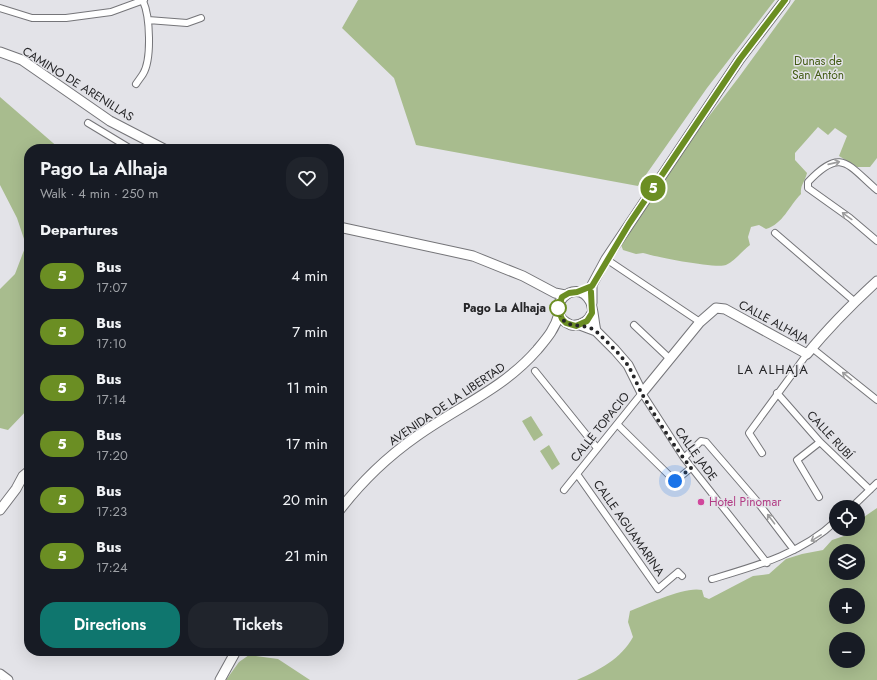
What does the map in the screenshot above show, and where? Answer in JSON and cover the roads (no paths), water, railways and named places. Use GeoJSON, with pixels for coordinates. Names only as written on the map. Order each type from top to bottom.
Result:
{"type":"FeatureCollection","features":[{"type":"Feature","properties":{"kind":"street"},"geometry":{"type":"LineString","coordinates":[[0,8],[8,12],[32,18],[66,18],[110,12],[143,0],[147,10],[149,31],[144,73],[136,84]]}},
{"type":"Feature","properties":{"kind":"street"},"geometry":{"type":"LineString","coordinates":[[596,331],[592,313],[592,286],[606,259],[740,59],[785,0]]}},
{"type":"Feature","properties":{"kind":"street"},"geometry":{"type":"LineString","coordinates":[[148,20],[187,23],[201,18]]}},
{"type":"Feature","properties":{"kind":"street","name":"CAMINO DE ARENILLAS"},"geometry":{"type":"LineString","coordinates":[[0,52],[22,60],[110,121],[154,144]]}},
{"type":"Feature","properties":{"kind":"street"},"geometry":{"type":"LineString","coordinates":[[88,123],[123,144]]}},
{"type":"Feature","properties":{"kind":"street"},"geometry":{"type":"LineString","coordinates":[[877,190],[849,166],[840,161],[832,162],[826,165],[808,182],[808,188],[850,218],[877,241]]}},
{"type":"Feature","properties":{"kind":"street"},"geometry":{"type":"LineString","coordinates":[[344,228],[473,256],[524,276],[560,296],[577,292],[592,286]]}},
{"type":"Feature","properties":{"kind":"street"},"geometry":{"type":"LineString","coordinates":[[774,233],[854,301]]}},
{"type":"Feature","properties":{"kind":"street"},"geometry":{"type":"LineString","coordinates":[[606,259],[700,322]]}},
{"type":"Feature","properties":{"kind":"street","name":"CALLE ALHAJA"},"geometry":{"type":"LineString","coordinates":[[700,322],[716,308],[725,308],[810,351],[828,328],[854,301],[877,281]]}},
{"type":"Feature","properties":{"kind":"street"},"geometry":{"type":"LineString","coordinates":[[577,292],[586,295],[592,303]]}},
{"type":"Feature","properties":{"kind":"street"},"geometry":{"type":"LineString","coordinates":[[560,296],[558,309],[559,314],[566,323],[596,331],[628,365],[642,393]]}},
{"type":"Feature","properties":{"kind":"street"},"geometry":{"type":"LineString","coordinates":[[576,325],[587,321],[592,313]]}},
{"type":"Feature","properties":{"kind":"street","name":"AVENIDA DE LA LIBERTAD"},"geometry":{"type":"LineString","coordinates":[[344,505],[362,484],[388,458],[418,435],[501,384],[519,368],[551,333],[559,314]]}},
{"type":"Feature","properties":{"kind":"street","name":"CALLE TOPACIO"},"geometry":{"type":"LineString","coordinates":[[564,490],[700,322]]}},
{"type":"Feature","properties":{"kind":"street","name":"AVENIDA DE LA LIBERTAD"},"geometry":{"type":"LineString","coordinates":[[551,333],[563,327],[576,325]]}},
{"type":"Feature","properties":{"kind":"street"},"geometry":{"type":"LineString","coordinates":[[634,325],[670,359]]}},
{"type":"Feature","properties":{"kind":"street"},"geometry":{"type":"LineString","coordinates":[[762,453],[749,434],[777,393],[810,351],[877,400]]}},
{"type":"Feature","properties":{"kind":"street"},"geometry":{"type":"LineString","coordinates":[[535,371],[597,448]]}},
{"type":"Feature","properties":{"kind":"street","name":"CALLE JADE"},"geometry":{"type":"LineString","coordinates":[[642,393],[691,468],[767,563]]}},
{"type":"Feature","properties":{"kind":"street","name":"CALLE RUBÍ"},"geometry":{"type":"LineString","coordinates":[[777,393],[820,442],[870,490]]}},
{"type":"Feature","properties":{"kind":"street"},"geometry":{"type":"LineString","coordinates":[[617,424],[675,481],[691,468]]}},
{"type":"Feature","properties":{"kind":"street"},"geometry":{"type":"LineString","coordinates":[[684,458],[702,441],[706,442],[756,500],[794,550]]}},
{"type":"Feature","properties":{"kind":"street"},"geometry":{"type":"LineString","coordinates":[[819,497],[797,460],[820,442]]}},
{"type":"Feature","properties":{"kind":"street","name":"CALLE AGUAMARINA"},"geometry":{"type":"LineString","coordinates":[[577,474],[658,589],[678,572],[682,576]]}},
{"type":"Feature","properties":{"kind":"street"},"geometry":{"type":"LineString","coordinates":[[0,510],[24,480]]}},
{"type":"Feature","properties":{"kind":"street"},"geometry":{"type":"LineString","coordinates":[[859,500],[877,483]]}},
{"type":"Feature","properties":{"kind":"street"},"geometry":{"type":"LineString","coordinates":[[712,579],[767,563],[821,535],[829,528]]}},
{"type":"Feature","properties":{"kind":"street"},"geometry":{"type":"LineString","coordinates":[[220,680],[233,656]]}},
{"type":"Feature","properties":{"kind":"street"},"geometry":{"type":"LineString","coordinates":[[0,674],[8,680]]}},
{"type":"Feature","properties":{"kind":"place","name":"Pago La Alhaja"},"geometry":{"type":"Point","coordinates":[558,308]}},
{"type":"Feature","properties":{"kind":"place","name":"Hotel Pinomar"},"geometry":{"type":"Point","coordinates":[701,502]}},
{"type":"Feature","properties":{"kind":"district","name":"LA ALHAJA"},"geometry":{"type":"Point","coordinates":[773,369]}},
{"type":"Feature","properties":{"kind":"park label","name":"Dunas de San Antón"},"geometry":{"type":"Point","coordinates":[818,68]}}]}
